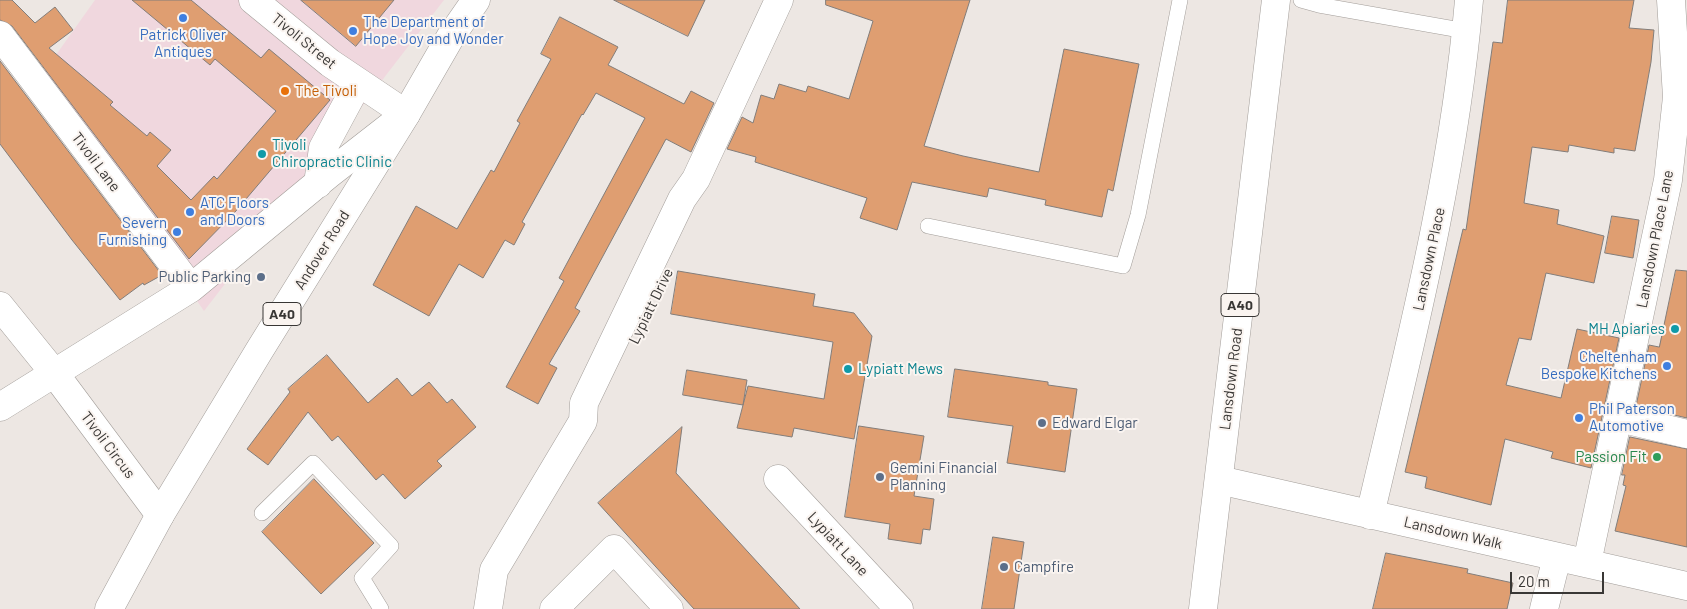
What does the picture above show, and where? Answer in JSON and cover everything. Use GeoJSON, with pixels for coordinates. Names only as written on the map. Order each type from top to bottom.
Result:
{"type":"FeatureCollection","features":[{"type":"Feature","properties":{"kind":"main road","name":"Tivoli Street"},"geometry":{"type":"LineString","coordinates":[[252,0],[358,83],[406,114]]}},
{"type":"Feature","properties":{"kind":"main road","name":"Andover Road"},"geometry":{"type":"LineString","coordinates":[[160,515],[406,114],[451,36],[476,0]]}},
{"type":"Feature","properties":{"kind":"main road","name":"Lypiatt Drive"},"geometry":{"type":"LineString","coordinates":[[488,609],[494,570],[583,421],[584,403],[682,199],[696,179],[779,0]]}},
{"type":"Feature","properties":{"kind":"main road","name":"Lansdown Road"},"geometry":{"type":"LineString","coordinates":[[1203,609],[1276,0]]}},
{"type":"Feature","properties":{"kind":"main road","name":"Lansdown Place"},"geometry":{"type":"LineString","coordinates":[[1370,514],[1426,280],[1450,154],[1469,0]]}},
{"type":"Feature","properties":{"kind":"main road","name":"Lansdown Place Lane"},"geometry":{"type":"LineString","coordinates":[[1587,563],[1668,180],[1676,97],[1671,0]]}},
{"type":"Feature","properties":{"kind":"main road","name":"Tivoli Lane"},"geometry":{"type":"LineString","coordinates":[[0,35],[191,288]]}},
{"type":"Feature","properties":{"kind":"main road"},"geometry":{"type":"LineString","coordinates":[[318,184],[323,148],[358,83]]}},
{"type":"Feature","properties":{"kind":"main road","name":"Andover Road"},"geometry":{"type":"LineString","coordinates":[[0,407],[191,288],[406,114]]}},
{"type":"Feature","properties":{"kind":"main road","name":"Tivoli Circus"},"geometry":{"type":"LineString","coordinates":[[0,306],[55,374],[160,515]]}},
{"type":"Feature","properties":{"kind":"main road"},"geometry":{"type":"LineString","coordinates":[[1619,418],[1687,434]]}},
{"type":"Feature","properties":{"kind":"main road","name":"Lypiatt Lane"},"geometry":{"type":"LineString","coordinates":[[778,479],[899,609]]}},
{"type":"Feature","properties":{"kind":"main road","name":"Lansdown Walk"},"geometry":{"type":"LineString","coordinates":[[1219,480],[1687,586]]}},
{"type":"Feature","properties":{"kind":"main road","name":"A40"},"geometry":{"type":"LineString","coordinates":[[109,609],[160,515]]}},
{"type":"Feature","properties":{"kind":"main road"},"geometry":{"type":"LineString","coordinates":[[554,609],[614,549],[669,609]]}},
{"type":"Feature","properties":{"kind":"main road"},"geometry":{"type":"LineString","coordinates":[[1544,609],[1557,557]]}},
{"type":"Feature","properties":{"kind":"lane"},"geometry":{"type":"LineString","coordinates":[[928,226],[1123,266],[1138,215],[1180,0]]}},
{"type":"Feature","properties":{"kind":"lane"},"geometry":{"type":"LineString","coordinates":[[1301,0],[1319,6],[1466,31]]}},
{"type":"Feature","properties":{"kind":"lane"},"geometry":{"type":"LineString","coordinates":[[262,513],[313,463],[391,546],[362,578],[381,609]]}},
{"type":"Feature","properties":{"kind":"shaded area"},"geometry":{"type":"Polygon","coordinates":[[[95,0],[444,0],[204,311],[41,76],[95,0]]]}},
{"type":"Feature","properties":{"kind":"building"},"geometry":{"type":"Polygon","coordinates":[[[0,0],[12,0],[35,23],[55,7],[73,30],[49,48],[113,102],[110,105],[147,136],[150,132],[171,150],[157,166],[191,200],[214,176],[217,179],[276,111],[215,59],[210,65],[132,0],[191,0],[261,58],[269,49],[330,100],[235,212],[189,259],[12,26],[0,20],[0,0]]]}},
{"type":"Feature","properties":{"kind":"building","name":"The Department of Hope Joy and Wonder"},"geometry":{"type":"Polygon","coordinates":[[[301,0],[394,0],[356,46],[301,0]]]}},
{"type":"Feature","properties":{"kind":"building"},"geometry":{"type":"Polygon","coordinates":[[[614,0],[705,0],[688,36],[614,0]]]}},
{"type":"Feature","properties":{"kind":"building"},"geometry":{"type":"Polygon","coordinates":[[[826,0],[970,0],[924,146],[1039,172],[1064,49],[1139,64],[1113,191],[1108,189],[1102,217],[1045,205],[1046,200],[989,188],[987,197],[912,182],[897,230],[860,218],[867,198],[755,162],[756,157],[727,149],[742,117],[753,123],[761,95],[774,99],[779,84],[806,92],[808,86],[849,99],[873,21],[826,5],[826,0]]]}},
{"type":"Feature","properties":{"kind":"building"},"geometry":{"type":"Polygon","coordinates":[[[1508,0],[1634,0],[1629,28],[1654,30],[1651,62],[1635,151],[1614,148],[1614,153],[1569,145],[1568,152],[1532,147],[1524,203],[1559,210],[1557,224],[1604,236],[1594,283],[1546,273],[1531,340],[1519,338],[1506,385],[1561,398],[1577,329],[1619,338],[1591,468],[1551,458],[1553,452],[1505,439],[1491,505],[1425,488],[1427,477],[1405,472],[1463,229],[1466,230],[1493,42],[1502,43],[1508,0]]]}},
{"type":"Feature","properties":{"kind":"building"},"geometry":{"type":"Polygon","coordinates":[[[560,17],[618,47],[608,65],[684,104],[691,91],[714,103],[691,152],[666,139],[575,308],[580,311],[549,364],[557,368],[538,404],[506,387],[564,281],[559,278],[645,118],[596,93],[582,114],[522,222],[525,224],[514,245],[505,240],[483,278],[459,264],[429,316],[373,285],[416,206],[457,229],[491,170],[494,172],[520,123],[517,121],[551,59],[541,54],[560,17]]]}},
{"type":"Feature","properties":{"kind":"building"},"geometry":{"type":"Polygon","coordinates":[[[0,61],[162,275],[144,285],[143,283],[120,300],[72,240],[0,144],[0,61]]]}},
{"type":"Feature","properties":{"kind":"building"},"geometry":{"type":"Polygon","coordinates":[[[1612,216],[1639,220],[1633,258],[1605,253],[1612,216]]]}},
{"type":"Feature","properties":{"kind":"building"},"geometry":{"type":"Polygon","coordinates":[[[1676,270],[1687,271],[1687,418],[1636,406],[1649,345],[1659,347],[1676,270]]]}},
{"type":"Feature","properties":{"kind":"building","name":"Lypiatt Mews"},"geometry":{"type":"Polygon","coordinates":[[[678,271],[815,294],[813,306],[854,313],[872,336],[854,439],[794,428],[792,437],[737,428],[748,386],[824,399],[833,342],[671,314],[678,271]]]}},
{"type":"Feature","properties":{"kind":"building"},"geometry":{"type":"Polygon","coordinates":[[[327,355],[368,403],[397,378],[412,396],[429,382],[447,403],[452,399],[476,427],[437,461],[442,466],[405,499],[383,474],[376,480],[338,436],[332,441],[308,412],[268,465],[247,449],[290,392],[288,389],[327,355]]]}},
{"type":"Feature","properties":{"kind":"building","name":"Edward Elgar"},"geometry":{"type":"Polygon","coordinates":[[[955,369],[1048,382],[1048,385],[1077,389],[1065,472],[1007,463],[1013,426],[948,417],[955,369]]]}},
{"type":"Feature","properties":{"kind":"building"},"geometry":{"type":"Polygon","coordinates":[[[687,370],[747,380],[743,405],[683,395],[687,370]]]}},
{"type":"Feature","properties":{"kind":"building","name":"Gemini Financial Planning"},"geometry":{"type":"Polygon","coordinates":[[[859,426],[924,436],[914,496],[934,499],[930,530],[923,529],[921,544],[888,539],[890,524],[845,517],[859,426]]]}},
{"type":"Feature","properties":{"kind":"building"},"geometry":{"type":"Polygon","coordinates":[[[682,427],[676,473],[800,609],[694,609],[598,503],[682,427]]]}},
{"type":"Feature","properties":{"kind":"building"},"geometry":{"type":"Polygon","coordinates":[[[1630,437],[1687,449],[1687,547],[1615,531],[1626,486],[1623,485],[1625,475],[1622,475],[1630,437]]]}},
{"type":"Feature","properties":{"kind":"building"},"geometry":{"type":"Polygon","coordinates":[[[314,479],[374,543],[321,594],[262,532],[314,479]]]}},
{"type":"Feature","properties":{"kind":"building","name":"Campfire"},"geometry":{"type":"Polygon","coordinates":[[[993,537],[1024,542],[1014,609],[982,609],[993,537]]]}},
{"type":"Feature","properties":{"kind":"building"},"geometry":{"type":"Polygon","coordinates":[[[1386,553],[1468,569],[1467,573],[1513,583],[1507,609],[1373,609],[1386,553]]]}},
{"type":"Feature","properties":{"kind":"place","name":"Patrick Oliver Antiques"},"geometry":{"type":"Point","coordinates":[183,18]}},
{"type":"Feature","properties":{"kind":"place","name":"The Department of Hope Joy and Wonder"},"geometry":{"type":"Point","coordinates":[353,31]}},
{"type":"Feature","properties":{"kind":"place","name":"The Tivoli"},"geometry":{"type":"Point","coordinates":[285,91]}},
{"type":"Feature","properties":{"kind":"place","name":"Tivoli Chiropractic Clinic"},"geometry":{"type":"Point","coordinates":[262,154]}},
{"type":"Feature","properties":{"kind":"place","name":"ATC Floors and Doors"},"geometry":{"type":"Point","coordinates":[190,212]}},
{"type":"Feature","properties":{"kind":"place","name":"Severn Furnishing"},"geometry":{"type":"Point","coordinates":[177,232]}},
{"type":"Feature","properties":{"kind":"place","name":"Public Parking"},"geometry":{"type":"Point","coordinates":[261,277]}},
{"type":"Feature","properties":{"kind":"place","name":"MH Apiaries"},"geometry":{"type":"Point","coordinates":[1675,329]}},
{"type":"Feature","properties":{"kind":"place","name":"Cheltenham Bespoke Kitchens"},"geometry":{"type":"Point","coordinates":[1667,366]}},
{"type":"Feature","properties":{"kind":"place","name":"Lypiatt Mews"},"geometry":{"type":"Point","coordinates":[848,369]}},
{"type":"Feature","properties":{"kind":"place","name":"Phil Paterson Automotive"},"geometry":{"type":"Point","coordinates":[1579,418]}},
{"type":"Feature","properties":{"kind":"place","name":"Edward Elgar"},"geometry":{"type":"Point","coordinates":[1042,423]}},
{"type":"Feature","properties":{"kind":"place","name":"Passion Fit"},"geometry":{"type":"Point","coordinates":[1657,457]}},
{"type":"Feature","properties":{"kind":"place","name":"Gemini Financial Planning"},"geometry":{"type":"Point","coordinates":[880,477]}},
{"type":"Feature","properties":{"kind":"place","name":"Campfire"},"geometry":{"type":"Point","coordinates":[1004,567]}}]}
